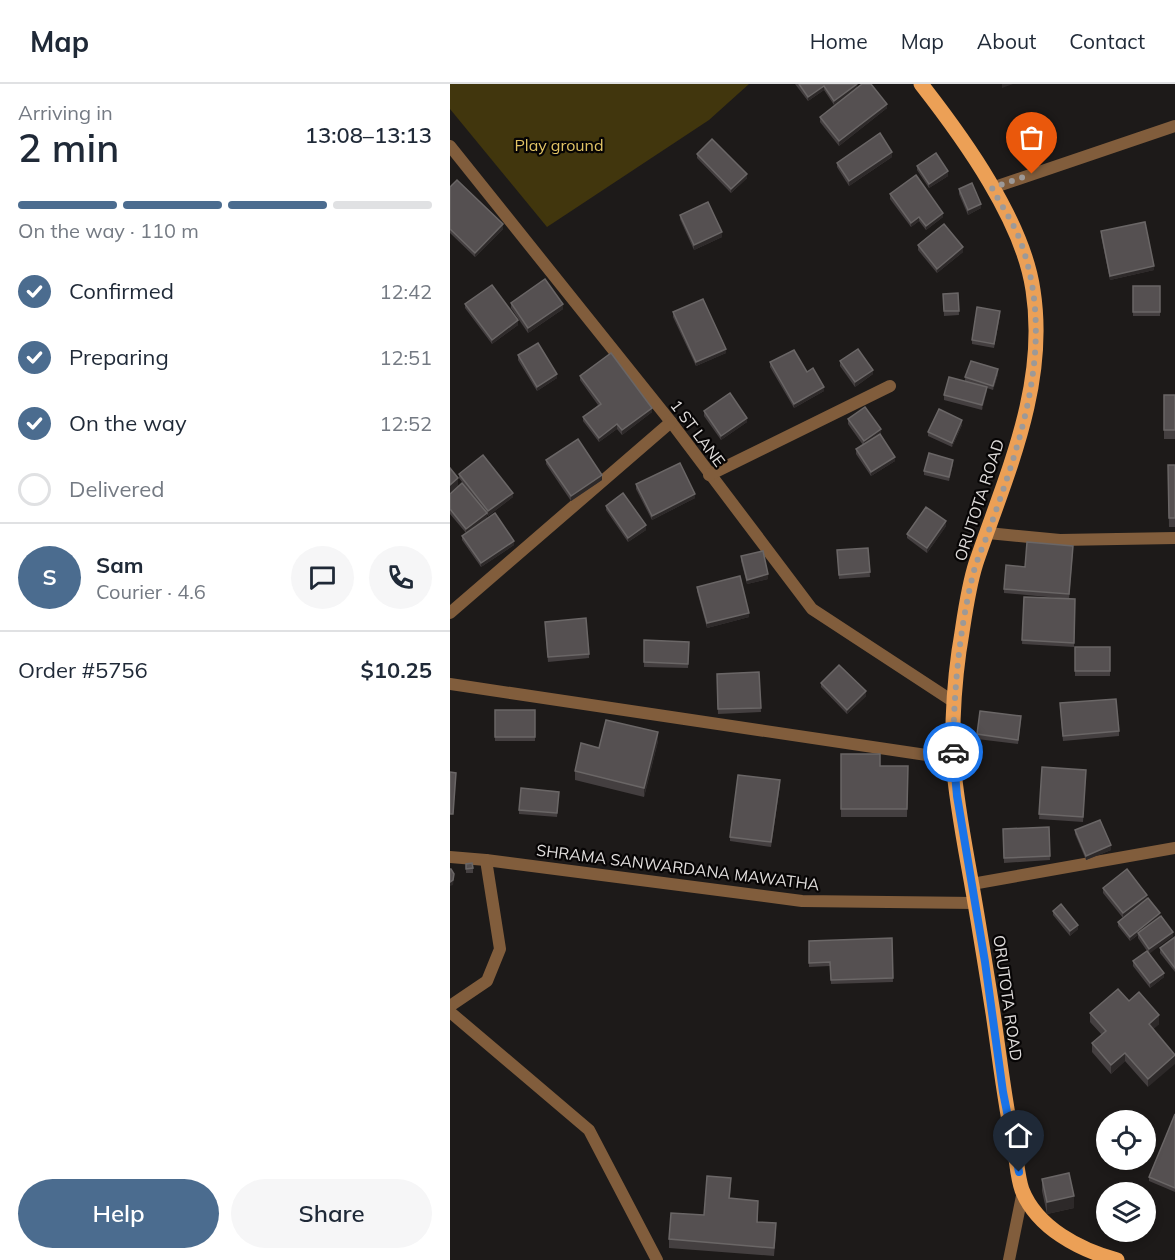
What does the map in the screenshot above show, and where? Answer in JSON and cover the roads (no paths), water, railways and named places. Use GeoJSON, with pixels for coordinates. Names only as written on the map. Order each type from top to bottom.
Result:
{"type":"FeatureCollection","features":[{"type":"Feature","properties":{"kind":"main road","name":"ORUTOTA ROAD"},"geometry":{"type":"LineString","coordinates":[[921,84],[977,161],[992,188],[1019,239],[1033,290],[1036,335],[1034,375],[1023,425],[976,566],[959,653],[954,702],[953,759],[957,796],[1003,1092],[1023,1191],[1042,1220],[1072,1243],[1117,1260]]}},
{"type":"Feature","properties":{"kind":"street"},"geometry":{"type":"LineString","coordinates":[[992,188],[1175,126]]}},
{"type":"Feature","properties":{"kind":"street","name":"1 ST LANE"},"geometry":{"type":"LineString","coordinates":[[450,146],[671,422],[813,609],[954,702]]}},
{"type":"Feature","properties":{"kind":"street"},"geometry":{"type":"LineString","coordinates":[[709,475],[890,386]]}},
{"type":"Feature","properties":{"kind":"street"},"geometry":{"type":"LineString","coordinates":[[450,613],[671,422]]}},
{"type":"Feature","properties":{"kind":"street"},"geometry":{"type":"LineString","coordinates":[[988,533],[1060,540],[1175,538]]}},
{"type":"Feature","properties":{"kind":"street"},"geometry":{"type":"LineString","coordinates":[[452,681],[953,759]]}},
{"type":"Feature","properties":{"kind":"street"},"geometry":{"type":"LineString","coordinates":[[972,884],[1175,848]]}},
{"type":"Feature","properties":{"kind":"street","name":"SHRAMA SANWARDANA MAWATHA"},"geometry":{"type":"LineString","coordinates":[[450,857],[802,901],[975,903]]}},
{"type":"Feature","properties":{"kind":"street"},"geometry":{"type":"LineString","coordinates":[[450,1006],[488,981],[500,949],[486,860]]}},
{"type":"Feature","properties":{"kind":"street"},"geometry":{"type":"LineString","coordinates":[[450,1012],[588,1130],[657,1260]]}},
{"type":"Feature","properties":{"kind":"street"},"geometry":{"type":"LineString","coordinates":[[1009,1260],[1023,1191]]}},
{"type":"Feature","properties":{"kind":"park label","name":"Play ground"},"geometry":{"type":"Point","coordinates":[559,145]}}]}
